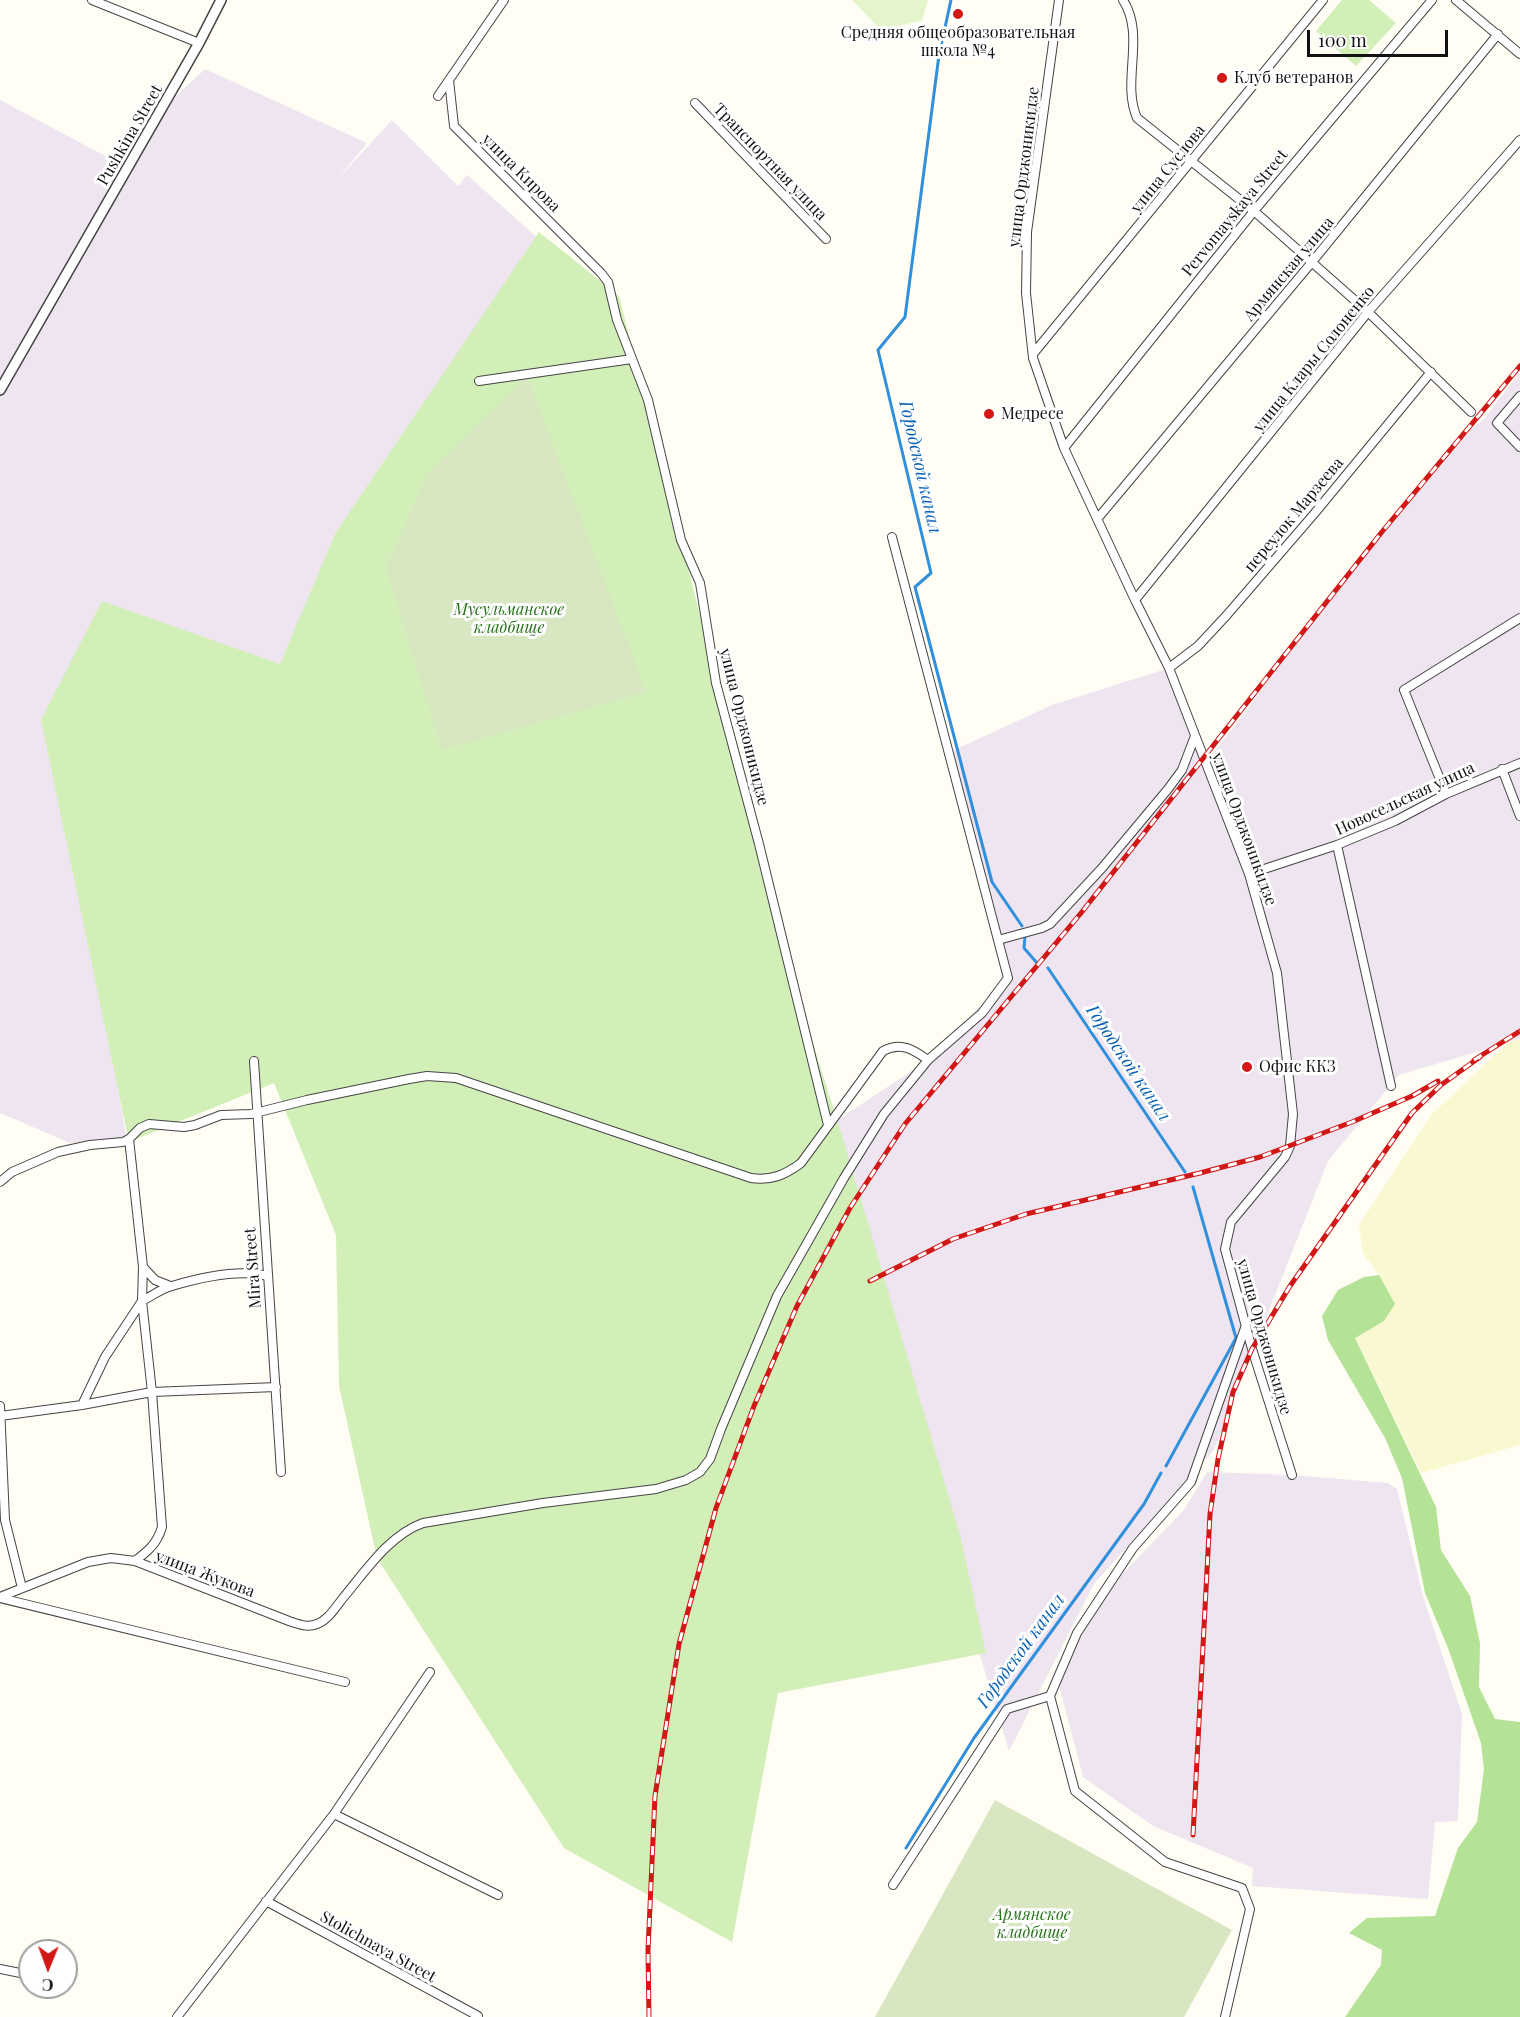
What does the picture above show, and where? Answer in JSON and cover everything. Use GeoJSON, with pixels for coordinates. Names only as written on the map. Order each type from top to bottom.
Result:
{"type":"FeatureCollection","features":[{"type":"Feature","properties":{"kind":"street"},"geometry":{"type":"LineString","coordinates":[[92,0],[199,43]]}},
{"type":"Feature","properties":{"kind":"street","name":"Pushkina Street"},"geometry":{"type":"LineString","coordinates":[[0,390],[199,43],[221,0]]}},
{"type":"Feature","properties":{"kind":"street"},"geometry":{"type":"LineString","coordinates":[[438,96],[504,0]]}},
{"type":"Feature","properties":{"kind":"street","name":"улица Орджоникидзе"},"geometry":{"type":"LineString","coordinates":[[1059,0],[1027,232],[1026,293],[1033,354],[1064,448],[1169,668],[1196,736],[1250,874],[1277,973],[1293,1114],[1290,1146],[1285,1157],[1231,1222],[1225,1249],[1246,1327],[1292,1475]]}},
{"type":"Feature","properties":{"kind":"street","name":"улица Суслова"},"geometry":{"type":"LineString","coordinates":[[1033,354],[1323,0]]}},
{"type":"Feature","properties":{"kind":"street","name":"Pervomayskaya Street"},"geometry":{"type":"LineString","coordinates":[[1064,448],[1254,211],[1432,0]]}},
{"type":"Feature","properties":{"kind":"street"},"geometry":{"type":"LineString","coordinates":[[1456,0],[1520,54]]}},
{"type":"Feature","properties":{"kind":"street"},"geometry":{"type":"LineString","coordinates":[[1124,1],[1134,31],[1132,102],[1137,118],[1254,211],[1312,262],[1368,312],[1471,412]]}},
{"type":"Feature","properties":{"kind":"street","name":"Армянская улица"},"geometry":{"type":"LineString","coordinates":[[1098,518],[1312,262],[1498,34]]}},
{"type":"Feature","properties":{"kind":"street","name":"улица Кирова"},"geometry":{"type":"LineString","coordinates":[[449,80],[454,126],[601,273]]}},
{"type":"Feature","properties":{"kind":"street","name":"Транспортная улица"},"geometry":{"type":"LineString","coordinates":[[695,103],[826,239]]}},
{"type":"Feature","properties":{"kind":"street","name":"улица Клары Солоненко"},"geometry":{"type":"LineString","coordinates":[[1135,600],[1368,312],[1520,140]]}},
{"type":"Feature","properties":{"kind":"street","name":"улица Орджоникидзе"},"geometry":{"type":"LineString","coordinates":[[601,273],[608,282],[617,321],[648,400],[681,540],[700,583],[716,683],[759,844],[828,1125]]}},
{"type":"Feature","properties":{"kind":"street"},"geometry":{"type":"LineString","coordinates":[[479,381],[632,359]]}},
{"type":"Feature","properties":{"kind":"street","name":"переулок Марзеева"},"geometry":{"type":"LineString","coordinates":[[1169,668],[1198,646],[1226,616],[1431,372]]}},
{"type":"Feature","properties":{"kind":"street"},"geometry":{"type":"LineString","coordinates":[[1520,396],[1497,423],[1520,447]]}},
{"type":"Feature","properties":{"kind":"street"},"geometry":{"type":"LineString","coordinates":[[0,1182],[12,1172],[58,1152],[90,1145],[123,1142],[140,1128],[149,1124],[184,1127],[221,1115],[257,1112],[428,1076],[456,1078],[751,1178],[763,1180],[788,1173],[801,1163],[884,1051],[889,1047],[902,1046],[912,1049],[928,1060],[982,1013],[1008,978],[891,537]]}},
{"type":"Feature","properties":{"kind":"street"},"geometry":{"type":"LineString","coordinates":[[1446,794],[1404,690],[1520,618]]}},
{"type":"Feature","properties":{"kind":"street","name":"улица Орджоникидзе"},"geometry":{"type":"LineString","coordinates":[[998,940],[1050,924],[1102,868],[1182,770],[1196,736]]}},
{"type":"Feature","properties":{"kind":"street","name":"Новосельская улица"},"geometry":{"type":"LineString","coordinates":[[1250,874],[1336,845],[1395,821],[1446,794],[1520,763]]}},
{"type":"Feature","properties":{"kind":"street"},"geometry":{"type":"LineString","coordinates":[[1502,769],[1520,816]]}},
{"type":"Feature","properties":{"kind":"street"},"geometry":{"type":"LineString","coordinates":[[1336,845],[1391,1086]]}},
{"type":"Feature","properties":{"kind":"street","name":"улица Жукова"},"geometry":{"type":"LineString","coordinates":[[0,1597],[88,1562],[111,1558],[135,1561],[279,1618],[311,1626],[325,1619],[375,1560],[410,1527],[423,1522],[543,1503],[656,1490],[686,1480],[700,1472],[710,1459],[777,1296],[844,1178],[884,1114],[928,1060]]}},
{"type":"Feature","properties":{"kind":"street","name":"Mira Street"},"geometry":{"type":"LineString","coordinates":[[254,1061],[281,1472]]}},
{"type":"Feature","properties":{"kind":"street"},"geometry":{"type":"LineString","coordinates":[[129,1139],[143,1267],[142,1301],[152,1392],[162,1527],[159,1538],[152,1548],[135,1561]]}},
{"type":"Feature","properties":{"kind":"street"},"geometry":{"type":"LineString","coordinates":[[143,1267],[155,1280],[170,1286]]}},
{"type":"Feature","properties":{"kind":"street"},"geometry":{"type":"LineString","coordinates":[[82,1405],[105,1357],[142,1301],[170,1286],[230,1274],[267,1276]]}},
{"type":"Feature","properties":{"kind":"street"},"geometry":{"type":"LineString","coordinates":[[1225,2017],[1250,1909],[1242,1888],[1165,1862],[1076,1791],[1050,1696],[1077,1634],[1133,1548],[1191,1482],[1246,1327]]}},
{"type":"Feature","properties":{"kind":"street"},"geometry":{"type":"LineString","coordinates":[[0,1416],[82,1405],[152,1392],[276,1387]]}},
{"type":"Feature","properties":{"kind":"street"},"geometry":{"type":"LineString","coordinates":[[0,1406],[5,1520],[22,1588]]}},
{"type":"Feature","properties":{"kind":"street","name":"улица Жукова"},"geometry":{"type":"LineString","coordinates":[[0,1597],[345,1682]]}},
{"type":"Feature","properties":{"kind":"street"},"geometry":{"type":"LineString","coordinates":[[177,2017],[334,1814],[430,1672]]}},
{"type":"Feature","properties":{"kind":"street"},"geometry":{"type":"LineString","coordinates":[[893,1885],[1007,1709],[1050,1696]]}},
{"type":"Feature","properties":{"kind":"street"},"geometry":{"type":"LineString","coordinates":[[334,1814],[498,1895]]}},
{"type":"Feature","properties":{"kind":"street","name":"Stolichnaya Street"},"geometry":{"type":"LineString","coordinates":[[266,1901],[478,2016]]}},
{"type":"Feature","properties":{"kind":"street"},"geometry":{"type":"LineString","coordinates":[[0,1969],[18,1973]]}},
{"type":"Feature","properties":{"kind":"shaded area"},"geometry":{"type":"Polygon","coordinates":[[[205,69],[367,143],[338,179],[392,120],[458,186],[467,175],[540,240],[292,673],[57,724],[127,1141],[70,1143],[0,1113],[0,100],[109,158],[205,69]]]}},
{"type":"Feature","properties":{"kind":"shaded area"},"geometry":{"type":"Polygon","coordinates":[[[1520,372],[1520,1039],[1399,1075],[1328,1161],[1214,1450],[1094,1584],[1009,1751],[821,1131],[928,1060],[1008,978],[950,752],[1052,705],[1169,668],[1209,759],[1358,563],[1474,427],[1484,419],[1520,372]]]}},
{"type":"Feature","properties":{"kind":"shaded area"},"geometry":{"type":"Polygon","coordinates":[[[1207,1472],[1292,1475],[1388,1483],[1397,1489],[1423,1596],[1462,1714],[1458,1821],[1435,1822],[1428,1899],[1252,1886],[1253,1868],[1153,1826],[1083,1777],[1058,1682],[1103,1594],[1184,1510],[1207,1472]]]}},
{"type":"Feature","properties":{"kind":"green space"},"geometry":{"type":"Polygon","coordinates":[[[852,0],[928,0],[922,21],[880,29],[852,0]]]}},
{"type":"Feature","properties":{"kind":"green space"},"geometry":{"type":"Polygon","coordinates":[[[1342,0],[1369,0],[1396,23],[1356,66],[1316,31],[1342,0]]]}},
{"type":"Feature","properties":{"kind":"green space"},"geometry":{"type":"Polygon","coordinates":[[[539,232],[619,296],[791,974],[844,1142],[960,1535],[986,1653],[778,1693],[732,1942],[564,1848],[377,1558],[339,1386],[336,1235],[274,1083],[129,1142],[41,720],[102,601],[280,664],[336,532],[539,232]]]}},
{"type":"Feature","properties":{"kind":"green space","name":"Мусульманское кладбище"},"geometry":{"type":"Polygon","coordinates":[[[527,376],[646,692],[442,750],[386,568],[428,473],[527,376]]]}},
{"type":"Feature","properties":{"kind":"green space"},"geometry":{"type":"Polygon","coordinates":[[[1520,1039],[1520,1445],[1421,1473],[1355,1337],[1384,1321],[1395,1304],[1379,1275],[1363,1253],[1359,1225],[1431,1115],[1509,1042],[1520,1039]]]}},
{"type":"Feature","properties":{"kind":"green space"},"geometry":{"type":"Polygon","coordinates":[[[1379,1275],[1395,1304],[1384,1321],[1355,1338],[1436,1507],[1441,1550],[1470,1596],[1480,1643],[1479,1687],[1495,1719],[1520,1722],[1520,2017],[1345,2017],[1381,1965],[1382,1950],[1349,1933],[1367,1918],[1435,1916],[1458,1848],[1477,1822],[1484,1769],[1481,1743],[1448,1648],[1425,1593],[1402,1478],[1385,1438],[1328,1340],[1322,1316],[1338,1290],[1364,1277],[1379,1275]]]}},
{"type":"Feature","properties":{"kind":"green space","name":"Армянское кладбище"},"geometry":{"type":"Polygon","coordinates":[[[995,1800],[1232,1930],[1184,2017],[875,2017],[995,1800]]]}},
{"type":"Feature","properties":{"kind":"waterway","name":"Городской канал"},"geometry":{"type":"LineString","coordinates":[[951,0],[939,55],[905,317],[878,350],[931,573],[915,587],[992,882],[1022,926]]}},
{"type":"Feature","properties":{"kind":"waterway","name":"Городской канал"},"geometry":{"type":"LineString","coordinates":[[1025,936],[1024,948],[1037,963]]}},
{"type":"Feature","properties":{"kind":"waterway","name":"Городской канал"},"geometry":{"type":"LineString","coordinates":[[1048,968],[1185,1172]]}},
{"type":"Feature","properties":{"kind":"waterway","name":"Городской канал"},"geometry":{"type":"LineString","coordinates":[[1166,1466],[1236,1338],[1193,1187]]}},
{"type":"Feature","properties":{"kind":"waterway","name":"Городской канал"},"geometry":{"type":"LineString","coordinates":[[906,1848],[974,1738],[1144,1504],[1161,1473]]}},
{"type":"Feature","properties":{"kind":"railway"},"geometry":{"type":"LineString","coordinates":[[649,2017],[648,1950],[655,1796],[679,1644],[716,1508],[754,1406],[797,1306],[850,1208],[905,1124],[1081,913],[1381,533],[1520,366]]}},
{"type":"Feature","properties":{"kind":"railway"},"geometry":{"type":"LineString","coordinates":[[1474,1060],[1520,1031]]}},
{"type":"Feature","properties":{"kind":"railway"},"geometry":{"type":"LineString","coordinates":[[1193,1835],[1210,1514],[1218,1459],[1233,1392],[1252,1349],[1290,1286],[1412,1113],[1441,1085],[1480,1057]]}},
{"type":"Feature","properties":{"kind":"railway"},"geometry":{"type":"LineString","coordinates":[[870,1281],[953,1239],[1026,1214],[1260,1157],[1352,1122],[1412,1096],[1438,1081]]}},
{"type":"Feature","properties":{"kind":"place","name":"Средняя общеобразовательная школа №4"},"geometry":{"type":"Point","coordinates":[958,14]}},
{"type":"Feature","properties":{"kind":"place","name":"Клуб ветеранов"},"geometry":{"type":"Point","coordinates":[1222,78]}},
{"type":"Feature","properties":{"kind":"place","name":"Медресе"},"geometry":{"type":"Point","coordinates":[989,414]}},
{"type":"Feature","properties":{"kind":"place","name":"Офис ККЗ"},"geometry":{"type":"Point","coordinates":[1247,1067]}}]}
